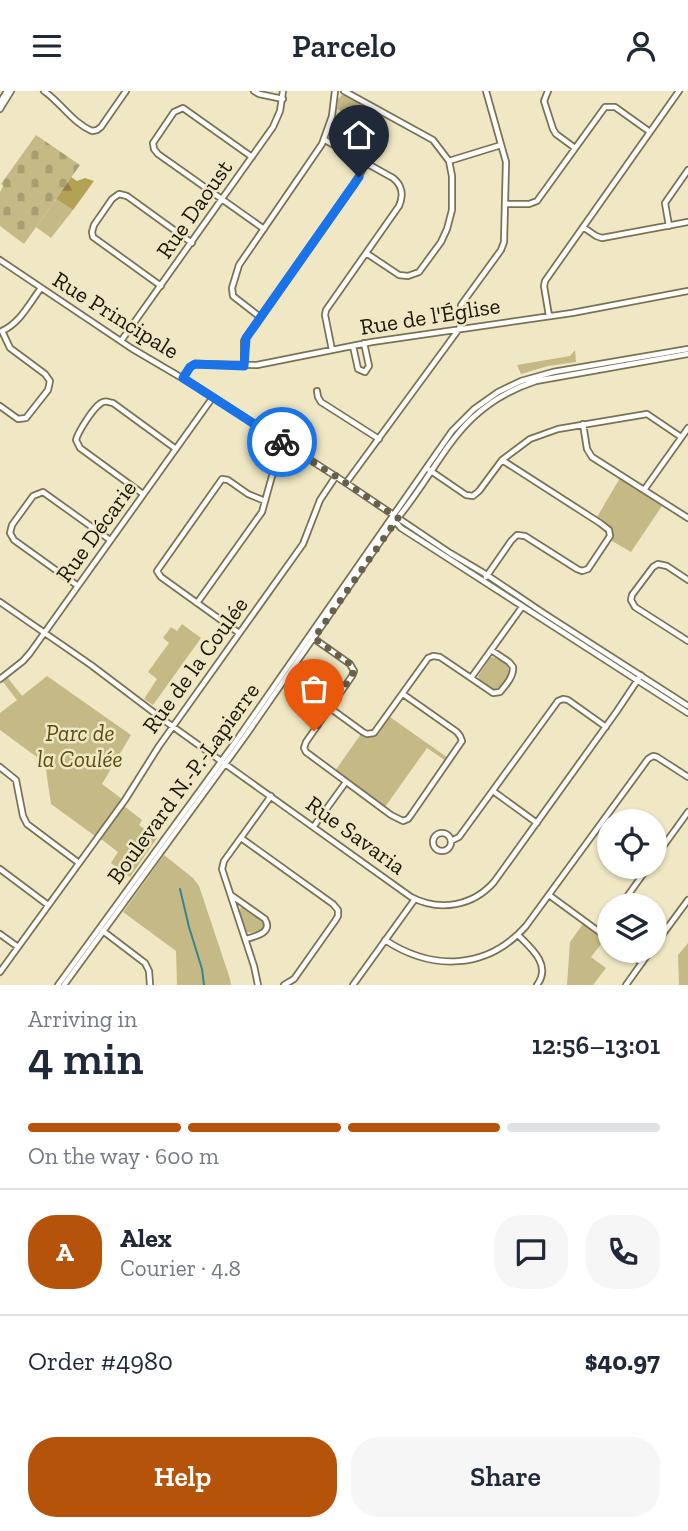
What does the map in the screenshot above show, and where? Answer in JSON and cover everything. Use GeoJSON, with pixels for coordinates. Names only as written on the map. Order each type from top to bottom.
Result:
{"type":"FeatureCollection","features":[{"type":"Feature","properties":{"kind":"street"},"geometry":{"type":"LineString","coordinates":[[0,103],[9,91]]}},
{"type":"Feature","properties":{"kind":"street"},"geometry":{"type":"LineString","coordinates":[[0,109],[9,91]]}},
{"type":"Feature","properties":{"kind":"street"},"geometry":{"type":"LineString","coordinates":[[44,91],[57,100],[83,127],[94,131],[101,127],[126,91]]}},
{"type":"Feature","properties":{"kind":"street"},"geometry":{"type":"LineString","coordinates":[[254,91],[283,99]]}},
{"type":"Feature","properties":{"kind":"street","name":"Rue Daoust"},"geometry":{"type":"LineString","coordinates":[[121,341],[277,120],[283,91]]}},
{"type":"Feature","properties":{"kind":"street"},"geometry":{"type":"LineString","coordinates":[[260,317],[234,298],[232,291],[241,260],[325,140],[335,91]]}},
{"type":"Feature","properties":{"kind":"street"},"geometry":{"type":"LineString","coordinates":[[344,91],[430,138],[449,161],[453,184],[450,220],[444,236],[421,269],[411,275],[402,276],[366,253]]}},
{"type":"Feature","properties":{"kind":"street"},"geometry":{"type":"LineString","coordinates":[[346,483],[462,323],[461,305],[504,244],[506,169],[486,91]]}},
{"type":"Feature","properties":{"kind":"street"},"geometry":{"type":"LineString","coordinates":[[548,91],[544,101],[553,129],[575,148]]}},
{"type":"Feature","properties":{"kind":"street"},"geometry":{"type":"LineString","coordinates":[[549,317],[544,283],[679,91]]}},
{"type":"Feature","properties":{"kind":"street"},"geometry":{"type":"LineString","coordinates":[[252,157],[183,108],[176,110],[155,139],[153,147],[158,154],[264,229]]}},
{"type":"Feature","properties":{"kind":"street"},"geometry":{"type":"LineString","coordinates":[[505,204],[529,204],[537,201],[603,108],[617,108],[650,132]]}},
{"type":"Feature","properties":{"kind":"street"},"geometry":{"type":"LineString","coordinates":[[325,140],[396,180],[402,196],[399,206],[326,310],[332,350]]}},
{"type":"Feature","properties":{"kind":"street"},"geometry":{"type":"LineString","coordinates":[[449,161],[501,145]]}},
{"type":"Feature","properties":{"kind":"street"},"geometry":{"type":"LineString","coordinates":[[244,366],[245,339],[351,189],[366,163]]}},
{"type":"Feature","properties":{"kind":"street"},"geometry":{"type":"LineString","coordinates":[[669,226],[665,203],[688,170]]}},
{"type":"Feature","properties":{"kind":"street"},"geometry":{"type":"LineString","coordinates":[[161,286],[93,237],[92,228],[112,199],[121,194],[130,197],[192,243]]}},
{"type":"Feature","properties":{"kind":"street"},"geometry":{"type":"LineString","coordinates":[[583,227],[602,238],[688,222]]}},
{"type":"Feature","properties":{"kind":"street","name":"Rue Principale"},"geometry":{"type":"LineString","coordinates":[[0,260],[121,341],[336,476]]}},
{"type":"Feature","properties":{"kind":"street"},"geometry":{"type":"LineString","coordinates":[[0,406],[18,419],[26,418],[51,384],[48,376],[10,348],[1,331],[17,321],[41,288]]}},
{"type":"Feature","properties":{"kind":"street","name":"Rue de l'Église"},"geometry":{"type":"LineString","coordinates":[[183,378],[195,364],[257,365],[364,343],[549,317],[688,291]]}},
{"type":"Feature","properties":{"kind":"street"},"geometry":{"type":"LineString","coordinates":[[353,346],[357,367],[359,371],[365,372],[369,366],[364,343]]}},
{"type":"Feature","properties":{"kind":"street","name":"Boulevard N.-P.-Lapierre"},"geometry":{"type":"LineString","coordinates":[[58,985],[223,762],[429,469],[470,419],[495,400],[519,387],[554,377],[688,352]]}},
{"type":"Feature","properties":{"kind":"street"},"geometry":{"type":"LineString","coordinates":[[317,391],[321,402],[379,439]]}},
{"type":"Feature","properties":{"kind":"street","name":"Rue Décarie"},"geometry":{"type":"LineString","coordinates":[[0,679],[23,661],[213,397]]}},
{"type":"Feature","properties":{"kind":"street"},"geometry":{"type":"LineString","coordinates":[[144,494],[80,449],[77,434],[100,404],[107,401],[176,449]]}},
{"type":"Feature","properties":{"kind":"street"},"geometry":{"type":"LineString","coordinates":[[429,469],[466,495],[473,496],[502,460],[519,445],[550,430],[647,414],[681,437]]}},
{"type":"Feature","properties":{"kind":"street"},"geometry":{"type":"LineString","coordinates":[[583,425],[590,455],[688,518]]}},
{"type":"Feature","properties":{"kind":"street"},"geometry":{"type":"LineString","coordinates":[[643,490],[688,428]]}},
{"type":"Feature","properties":{"kind":"street"},"geometry":{"type":"LineString","coordinates":[[197,603],[261,512],[272,476],[292,448]]}},
{"type":"Feature","properties":{"kind":"street"},"geometry":{"type":"LineString","coordinates":[[486,578],[517,535],[525,536],[580,571],[588,569],[610,536],[610,531],[605,526],[502,460]]}},
{"type":"Feature","properties":{"kind":"street"},"geometry":{"type":"LineString","coordinates":[[336,476],[688,713]]}},
{"type":"Feature","properties":{"kind":"street","name":"Rue de la Coulée"},"geometry":{"type":"LineString","coordinates":[[0,972],[125,800],[152,756],[303,544],[319,501],[336,476]]}},
{"type":"Feature","properties":{"kind":"street"},"geometry":{"type":"LineString","coordinates":[[239,633],[161,577],[157,571],[222,479],[228,479],[244,492],[265,501]]}},
{"type":"Feature","properties":{"kind":"street"},"geometry":{"type":"LineString","coordinates":[[78,586],[12,538],[11,528],[19,516],[35,494],[43,492],[110,540]]}},
{"type":"Feature","properties":{"kind":"street"},"geometry":{"type":"LineString","coordinates":[[688,580],[667,566],[658,564],[653,566],[632,595],[631,601],[635,607],[688,642]]}},
{"type":"Feature","properties":{"kind":"street","name":"Rue Savaria"},"geometry":{"type":"LineString","coordinates":[[0,602],[415,899],[432,904],[464,902],[482,893],[498,876],[641,675]]}},
{"type":"Feature","properties":{"kind":"street"},"geometry":{"type":"LineString","coordinates":[[471,678],[524,604]]}},
{"type":"Feature","properties":{"kind":"street"},"geometry":{"type":"LineString","coordinates":[[524,604],[688,706]]}},
{"type":"Feature","properties":{"kind":"street"},"geometry":{"type":"LineString","coordinates":[[312,636],[350,664],[354,670],[304,749],[308,755],[395,818],[405,821],[462,739],[460,734],[403,694]]}},
{"type":"Feature","properties":{"kind":"street"},"geometry":{"type":"LineString","coordinates":[[330,708],[365,733],[372,734],[377,731],[426,660],[433,656],[440,657],[495,694],[506,684],[513,673],[513,667],[491,650]]}},
{"type":"Feature","properties":{"kind":"street"},"geometry":{"type":"LineString","coordinates":[[451,841],[459,837],[559,700],[569,701],[606,727]]}},
{"type":"Feature","properties":{"kind":"street"},"geometry":{"type":"LineString","coordinates":[[385,940],[415,956],[450,962],[482,957],[505,945],[519,935],[649,758],[657,757],[688,777]]}},
{"type":"Feature","properties":{"kind":"street"},"geometry":{"type":"LineString","coordinates":[[0,768],[16,780],[25,822],[79,863]]}},
{"type":"Feature","properties":{"kind":"street"},"geometry":{"type":"LineString","coordinates":[[314,826],[346,782]]}},
{"type":"Feature","properties":{"kind":"street"},"geometry":{"type":"LineString","coordinates":[[493,791],[537,823]]}},
{"type":"Feature","properties":{"kind":"street"},"geometry":{"type":"LineString","coordinates":[[258,985],[246,939],[223,874],[223,866],[271,796]]}},
{"type":"Feature","properties":{"kind":"street"},"geometry":{"type":"LineString","coordinates":[[667,841],[688,812]]}},
{"type":"Feature","properties":{"kind":"street"},"geometry":{"type":"LineString","coordinates":[[442,833],[451,841],[450,848],[443,851],[434,845],[433,840],[436,834],[442,833]]}},
{"type":"Feature","properties":{"kind":"street"},"geometry":{"type":"LineString","coordinates":[[241,838],[333,904],[339,912],[294,979],[284,985]]}},
{"type":"Feature","properties":{"kind":"street"},"geometry":{"type":"LineString","coordinates":[[0,869],[48,905]]}},
{"type":"Feature","properties":{"kind":"street"},"geometry":{"type":"LineString","coordinates":[[230,895],[267,923],[265,932],[246,939]]}},
{"type":"Feature","properties":{"kind":"street"},"geometry":{"type":"LineString","coordinates":[[549,895],[597,929]]}},
{"type":"Feature","properties":{"kind":"street"},"geometry":{"type":"LineString","coordinates":[[356,984],[415,899]]}},
{"type":"Feature","properties":{"kind":"street"},"geometry":{"type":"LineString","coordinates":[[667,928],[688,900]]}},
{"type":"Feature","properties":{"kind":"street"},"geometry":{"type":"LineString","coordinates":[[101,930],[145,963],[149,971],[150,985]]}},
{"type":"Feature","properties":{"kind":"street","name":"Boulevard N.-P.-Lapierre"},"geometry":{"type":"LineString","coordinates":[[64,985],[101,930]]}},
{"type":"Feature","properties":{"kind":"street"},"geometry":{"type":"LineString","coordinates":[[0,935],[18,947]]}},
{"type":"Feature","properties":{"kind":"street"},"geometry":{"type":"LineString","coordinates":[[519,935],[540,958],[541,978],[537,985]]}},
{"type":"Feature","properties":{"kind":"street"},"geometry":{"type":"LineString","coordinates":[[626,985],[642,963]]}},
{"type":"Feature","properties":{"kind":"green space"},"geometry":{"type":"Polygon","coordinates":[[[342,95],[361,104],[353,118],[337,109],[338,99],[342,95]]]}},
{"type":"Feature","properties":{"kind":"green space"},"geometry":{"type":"Polygon","coordinates":[[[36,135],[80,165],[24,244],[0,226],[0,192],[3,186],[1,184],[36,135]]]}},
{"type":"Feature","properties":{"kind":"green space"},"geometry":{"type":"Polygon","coordinates":[[[71,177],[77,181],[85,178],[94,181],[73,210],[56,199],[71,177]]]}},
{"type":"Feature","properties":{"kind":"green space"},"geometry":{"type":"Polygon","coordinates":[[[56,199],[73,210],[51,238],[36,227],[56,199]]]}},
{"type":"Feature","properties":{"kind":"green space"},"geometry":{"type":"Polygon","coordinates":[[[575,350],[576,362],[521,374],[517,365],[570,356],[575,350]]]}},
{"type":"Feature","properties":{"kind":"green space"},"geometry":{"type":"Polygon","coordinates":[[[620,478],[662,506],[631,552],[612,541],[613,533],[607,524],[597,517],[620,478]]]}},
{"type":"Feature","properties":{"kind":"green space"},"geometry":{"type":"Polygon","coordinates":[[[182,624],[201,638],[153,705],[144,699],[157,679],[148,672],[169,643],[163,638],[171,627],[177,631],[182,624]]]}},
{"type":"Feature","properties":{"kind":"green space"},"geometry":{"type":"Polygon","coordinates":[[[491,657],[505,663],[509,672],[505,681],[494,690],[481,682],[478,676],[491,657]]]}},
{"type":"Feature","properties":{"kind":"green space","name":"Parc de la Coulée"},"geometry":{"type":"Polygon","coordinates":[[[47,676],[131,735],[102,784],[122,799],[95,836],[51,804],[45,763],[0,730],[0,713],[17,700],[3,682],[8,678],[22,696],[47,676]]]}},
{"type":"Feature","properties":{"kind":"green space"},"geometry":{"type":"Polygon","coordinates":[[[390,717],[448,758],[446,761],[427,748],[385,807],[335,771],[361,734],[376,736],[390,717]]]}},
{"type":"Feature","properties":{"kind":"green space","name":"Parc de la Coulée"},"geometry":{"type":"Polygon","coordinates":[[[124,806],[142,820],[139,825],[157,838],[130,877],[111,863],[118,852],[101,839],[124,806]]]}},
{"type":"Feature","properties":{"kind":"green space"},"geometry":{"type":"Polygon","coordinates":[[[164,855],[199,886],[231,985],[177,985],[176,951],[123,912],[164,855]]]}},
{"type":"Feature","properties":{"kind":"green space"},"geometry":{"type":"Polygon","coordinates":[[[241,907],[263,922],[263,929],[247,932],[239,912],[241,907]]]}},
{"type":"Feature","properties":{"kind":"green space"},"geometry":{"type":"Polygon","coordinates":[[[583,924],[597,934],[597,949],[591,957],[606,968],[593,985],[567,985],[570,942],[583,924]]]}},
{"type":"Feature","properties":{"kind":"green space"},"geometry":{"type":"Polygon","coordinates":[[[688,943],[688,985],[679,985],[678,955],[688,943]]]}},
{"type":"Feature","properties":{"kind":"waterway"},"geometry":{"type":"LineString","coordinates":[[180,889],[204,985]]}},
{"type":"Feature","properties":{"kind":"way so far"},"geometry":{"type":"LineString","coordinates":[[282,442],[398,518],[314,638],[350,664],[354,670],[314,731]]}},
{"type":"Feature","properties":{"kind":"route"},"geometry":{"type":"LineString","coordinates":[[282,442],[183,378],[195,364],[244,366],[246,338],[359,177]]}}]}
